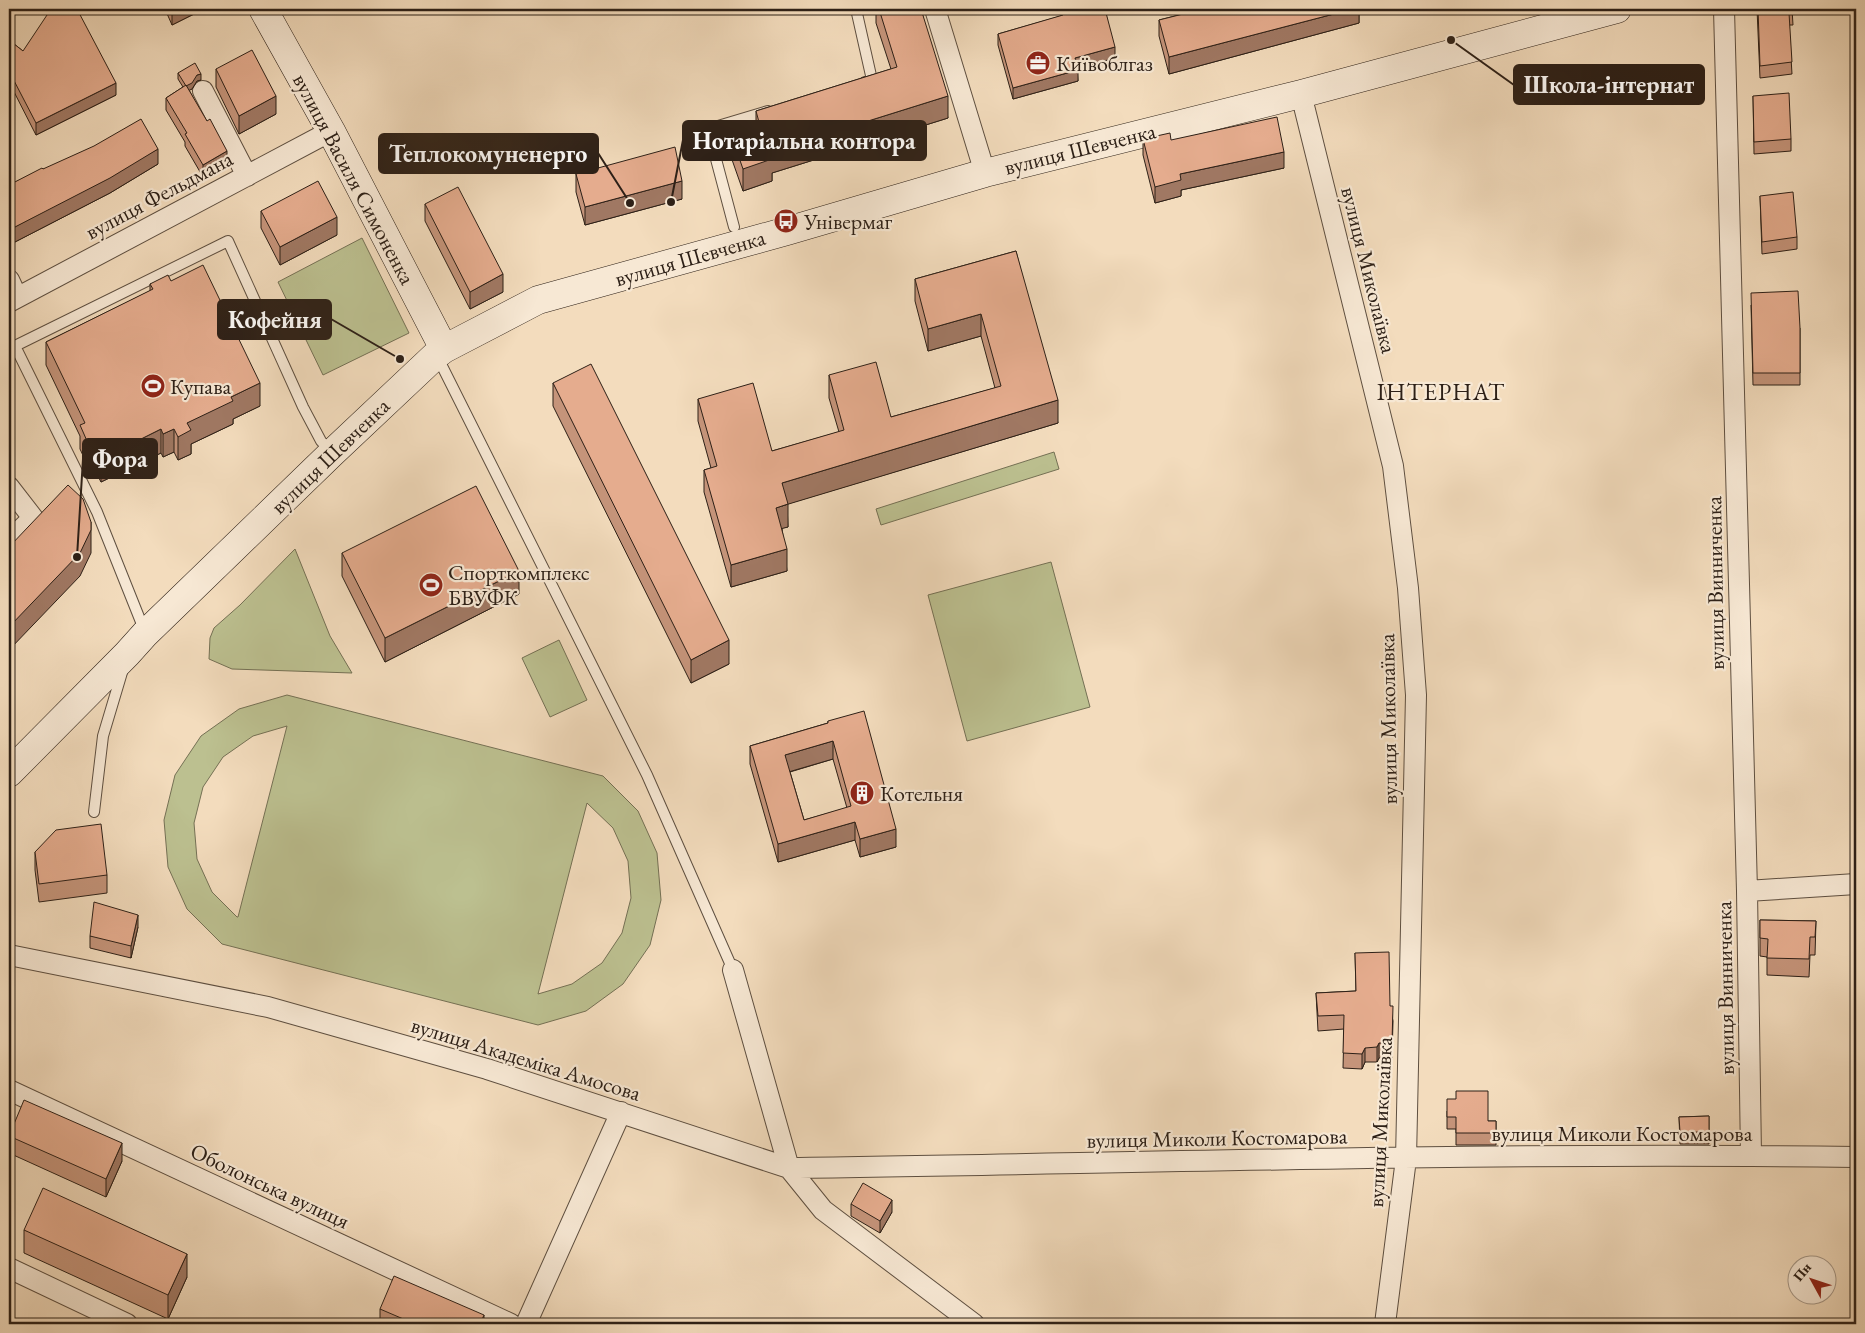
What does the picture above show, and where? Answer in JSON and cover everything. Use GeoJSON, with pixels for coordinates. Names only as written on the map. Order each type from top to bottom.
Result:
{"type":"FeatureCollection","features":[{"type":"Feature","properties":{"kind":"street","name":"вулиця Василя Симоненка"},"geometry":{"type":"LineString","coordinates":[[263,9],[330,131],[440,352]]}},
{"type":"Feature","properties":{"kind":"street"},"geometry":{"type":"LineString","coordinates":[[935,9],[985,172]]}},
{"type":"Feature","properties":{"kind":"street","name":"вулиця Шевченка"},"geometry":{"type":"LineString","coordinates":[[9,773],[145,634],[332,453],[440,352],[538,300],[778,234],[985,172],[1301,94],[1618,9]]}},
{"type":"Feature","properties":{"kind":"street","name":"вулиця Винниченка"},"geometry":{"type":"LineString","coordinates":[[1724,9],[1752,1156]]}},
{"type":"Feature","properties":{"kind":"street"},"geometry":{"type":"LineString","coordinates":[[203,92],[247,176]]}},
{"type":"Feature","properties":{"kind":"street","name":"вулиця Миколаївка"},"geometry":{"type":"LineString","coordinates":[[1301,94],[1393,466],[1408,588],[1416,695],[1406,1158],[1385,1324]]}},
{"type":"Feature","properties":{"kind":"street","name":"вулиця Фельдмана"},"geometry":{"type":"LineString","coordinates":[[11,293],[247,176],[330,131]]}},
{"type":"Feature","properties":{"kind":"street"},"geometry":{"type":"LineString","coordinates":[[9,487],[33,518],[9,541]]}},
{"type":"Feature","properties":{"kind":"street"},"geometry":{"type":"LineString","coordinates":[[1747,891],[1856,884]]}},
{"type":"Feature","properties":{"kind":"street","name":"вулиця Академіка Амосова"},"geometry":{"type":"LineString","coordinates":[[9,955],[268,1007],[487,1069],[789,1168]]}},
{"type":"Feature","properties":{"kind":"street"},"geometry":{"type":"LineString","coordinates":[[733,970],[789,1168],[823,1210],[974,1324]]}},
{"type":"Feature","properties":{"kind":"street","name":"Оболонська вулиця"},"geometry":{"type":"LineString","coordinates":[[9,1090],[511,1324]]}},
{"type":"Feature","properties":{"kind":"street"},"geometry":{"type":"LineString","coordinates":[[526,1324],[621,1112]]}},
{"type":"Feature","properties":{"kind":"street","name":"вулиця Миколи Костомарова"},"geometry":{"type":"LineString","coordinates":[[789,1168],[1406,1158],[1856,1157]]}},
{"type":"Feature","properties":{"kind":"street"},"geometry":{"type":"LineString","coordinates":[[9,1268],[125,1324]]}},
{"type":"Feature","properties":{"kind":"lane"},"geometry":{"type":"LineString","coordinates":[[854,86],[872,80],[856,9]]}},
{"type":"Feature","properties":{"kind":"lane"},"geometry":{"type":"LineString","coordinates":[[734,227],[708,129],[781,107]]}},
{"type":"Feature","properties":{"kind":"lane"},"geometry":{"type":"LineString","coordinates":[[145,634],[97,512],[15,346],[228,241],[302,407],[321,441],[332,453]]}},
{"type":"Feature","properties":{"kind":"lane"},"geometry":{"type":"LineString","coordinates":[[440,352],[647,775],[733,970]]}},
{"type":"Feature","properties":{"kind":"lane"},"geometry":{"type":"LineString","coordinates":[[94,812],[103,736],[127,654]]}},
{"type":"Feature","properties":{"kind":"green space"},"geometry":{"type":"Polygon","coordinates":[[[362,238],[409,333],[323,375],[278,282],[362,238]]]}},
{"type":"Feature","properties":{"kind":"green space"},"geometry":{"type":"Polygon","coordinates":[[[1054,452],[1059,469],[881,525],[876,509],[1054,452]]]}},
{"type":"Feature","properties":{"kind":"green space"},"geometry":{"type":"Polygon","coordinates":[[[295,549],[330,636],[352,673],[232,669],[209,659],[210,638],[214,628],[240,605],[295,549]]]}},
{"type":"Feature","properties":{"kind":"green space"},"geometry":{"type":"Polygon","coordinates":[[[1051,562],[1090,707],[967,741],[928,595],[1051,562]]]}},
{"type":"Feature","properties":{"kind":"green space"},"geometry":{"type":"Polygon","coordinates":[[[559,640],[587,700],[550,717],[522,658],[559,640]]]}},
{"type":"Feature","properties":{"kind":"green space"},"geometry":{"type":"Polygon","coordinates":[[[287,695],[603,776],[638,811],[657,853],[661,900],[650,945],[623,984],[586,1011],[538,1025],[222,944],[187,909],[168,867],[164,820],[175,775],[201,736],[239,709],[287,695]],[[287,726],[253,736],[223,757],[203,787],[194,823],[197,859],[212,892],[237,917],[238,917],[287,726]],[[587,803],[538,994],[572,984],[602,963],[622,933],[631,898],[628,861],[613,828],[587,803]]]}},
{"type":"Feature","properties":{"kind":"building"},"geometry":{"type":"Polygon","coordinates":[[[51,9],[77,9],[116,83],[36,123],[9,71],[9,40],[23,51],[51,9]]]}},
{"type":"Feature","properties":{"kind":"building"},"geometry":{"type":"Polygon","coordinates":[[[170,9],[180,9],[172,13],[170,9]]]}},
{"type":"Feature","properties":{"kind":"building"},"geometry":{"type":"Polygon","coordinates":[[[879,9],[921,9],[948,96],[769,152],[772,159],[743,169],[730,132],[759,122],[756,111],[897,67],[879,9]]]}},
{"type":"Feature","properties":{"kind":"building"},"geometry":{"type":"Polygon","coordinates":[[[1062,9],[1105,9],[1115,47],[1075,58],[1078,70],[1013,88],[998,34],[1063,15],[1062,9]]]}},
{"type":"Feature","properties":{"kind":"building"},"geometry":{"type":"Polygon","coordinates":[[[1203,9],[1353,9],[1169,57],[1159,20],[1203,9]]]}},
{"type":"Feature","properties":{"kind":"building"},"geometry":{"type":"Polygon","coordinates":[[[1758,9],[1792,9],[1793,13],[1789,13],[1792,62],[1760,66],[1758,9]]]}},
{"type":"Feature","properties":{"kind":"building"},"geometry":{"type":"Polygon","coordinates":[[[252,50],[276,96],[239,116],[216,69],[252,50]]]}},
{"type":"Feature","properties":{"kind":"building"},"geometry":{"type":"Polygon","coordinates":[[[195,63],[201,74],[197,75],[192,83],[186,86],[178,73],[195,63]]]}},
{"type":"Feature","properties":{"kind":"building"},"geometry":{"type":"Polygon","coordinates":[[[186,85],[207,121],[210,119],[227,151],[203,165],[166,98],[186,85]]]}},
{"type":"Feature","properties":{"kind":"building"},"geometry":{"type":"Polygon","coordinates":[[[1789,93],[1791,139],[1754,142],[1753,96],[1789,93]]]}},
{"type":"Feature","properties":{"kind":"building"},"geometry":{"type":"Polygon","coordinates":[[[1277,117],[1284,152],[1180,174],[1181,180],[1155,187],[1143,139],[1170,133],[1171,140],[1277,117]]]}},
{"type":"Feature","properties":{"kind":"building"},"geometry":{"type":"Polygon","coordinates":[[[141,119],[158,149],[110,178],[13,228],[9,220],[9,185],[42,168],[94,146],[141,119]]]}},
{"type":"Feature","properties":{"kind":"building"},"geometry":{"type":"Polygon","coordinates":[[[675,147],[682,181],[585,207],[576,174],[675,147]]]}},
{"type":"Feature","properties":{"kind":"building"},"geometry":{"type":"Polygon","coordinates":[[[318,181],[337,217],[280,247],[261,211],[318,181]]]}},
{"type":"Feature","properties":{"kind":"building"},"geometry":{"type":"Polygon","coordinates":[[[458,187],[503,274],[470,292],[425,204],[458,187]]]}},
{"type":"Feature","properties":{"kind":"building"},"geometry":{"type":"Polygon","coordinates":[[[1793,192],[1797,237],[1762,242],[1760,196],[1793,192]]]}},
{"type":"Feature","properties":{"kind":"building"},"geometry":{"type":"Polygon","coordinates":[[[1016,251],[1058,400],[782,483],[788,504],[776,508],[787,549],[731,565],[704,470],[717,466],[698,399],[753,383],[772,451],[844,430],[829,375],[876,362],[891,417],[1001,386],[981,314],[928,329],[915,279],[1016,251]]]}},
{"type":"Feature","properties":{"kind":"building","name":"Купава"},"geometry":{"type":"Polygon","coordinates":[[[203,265],[260,383],[231,397],[233,401],[187,423],[191,430],[178,437],[174,429],[163,434],[161,429],[101,459],[91,439],[87,441],[80,425],[85,423],[46,342],[153,289],[150,284],[168,275],[171,281],[203,265]]]}},
{"type":"Feature","properties":{"kind":"building"},"geometry":{"type":"Polygon","coordinates":[[[1798,291],[1800,373],[1753,373],[1751,293],[1798,291]]]}},
{"type":"Feature","properties":{"kind":"building"},"geometry":{"type":"Polygon","coordinates":[[[591,364],[729,640],[691,660],[553,383],[591,364]]]}},
{"type":"Feature","properties":{"kind":"building"},"geometry":{"type":"Polygon","coordinates":[[[68,485],[83,499],[91,522],[91,530],[80,553],[9,627],[9,547],[68,485]]]}},
{"type":"Feature","properties":{"kind":"building","name":"Спорткомплекс БВУФК"},"geometry":{"type":"Polygon","coordinates":[[[476,486],[519,571],[385,638],[342,553],[476,486]]]}},
{"type":"Feature","properties":{"kind":"building"},"geometry":{"type":"Polygon","coordinates":[[[864,711],[896,829],[860,839],[855,822],[778,844],[750,746],[828,723],[828,721],[864,711]],[[833,741],[785,755],[804,820],[851,806],[833,741]]]}},
{"type":"Feature","properties":{"kind":"building"},"geometry":{"type":"Polygon","coordinates":[[[101,824],[107,875],[39,884],[35,852],[56,830],[101,824]]]}},
{"type":"Feature","properties":{"kind":"building"},"geometry":{"type":"Polygon","coordinates":[[[94,902],[138,915],[131,946],[90,936],[94,902]]]}},
{"type":"Feature","properties":{"kind":"building"},"geometry":{"type":"Polygon","coordinates":[[[1760,920],[1816,921],[1815,937],[1810,937],[1809,959],[1767,958],[1768,939],[1760,938],[1760,920]]]}},
{"type":"Feature","properties":{"kind":"building"},"geometry":{"type":"Polygon","coordinates":[[[1389,952],[1390,1006],[1393,1006],[1392,1043],[1379,1043],[1377,1047],[1365,1048],[1362,1054],[1343,1053],[1344,1015],[1318,1016],[1316,993],[1356,991],[1355,953],[1389,952]]]}},
{"type":"Feature","properties":{"kind":"building"},"geometry":{"type":"Polygon","coordinates":[[[1456,1091],[1488,1091],[1488,1121],[1496,1121],[1496,1133],[1456,1133],[1456,1117],[1447,1117],[1447,1099],[1456,1099],[1456,1091]]]}},
{"type":"Feature","properties":{"kind":"building"},"geometry":{"type":"Polygon","coordinates":[[[24,1100],[122,1143],[106,1179],[9,1136],[24,1100]]]}},
{"type":"Feature","properties":{"kind":"building"},"geometry":{"type":"Polygon","coordinates":[[[1709,1116],[1709,1132],[1680,1132],[1679,1117],[1709,1116]]]}},
{"type":"Feature","properties":{"kind":"building"},"geometry":{"type":"Polygon","coordinates":[[[863,1183],[892,1200],[880,1221],[851,1204],[863,1183]]]}},
{"type":"Feature","properties":{"kind":"building"},"geometry":{"type":"Polygon","coordinates":[[[43,1188],[187,1254],[168,1295],[24,1230],[43,1188]]]}},
{"type":"Feature","properties":{"kind":"building"},"geometry":{"type":"Polygon","coordinates":[[[394,1276],[484,1315],[480,1324],[415,1324],[380,1309],[394,1276]]]}},
{"type":"Feature","properties":{"kind":"place","name":"Школа-інтернат"},"geometry":{"type":"Point","coordinates":[1451,40]}},
{"type":"Feature","properties":{"kind":"place","name":"Київоблгаз"},"geometry":{"type":"Point","coordinates":[1038,63]}},
{"type":"Feature","properties":{"kind":"place","name":"Нотаріальна контора"},"geometry":{"type":"Point","coordinates":[671,202]}},
{"type":"Feature","properties":{"kind":"place","name":"Теплокомуненерго"},"geometry":{"type":"Point","coordinates":[630,203]}},
{"type":"Feature","properties":{"kind":"place","name":"Універмаг"},"geometry":{"type":"Point","coordinates":[786,221]}},
{"type":"Feature","properties":{"kind":"place","name":"Кофейня"},"geometry":{"type":"Point","coordinates":[400,359]}},
{"type":"Feature","properties":{"kind":"place","name":"Купава"},"geometry":{"type":"Point","coordinates":[153,386]}},
{"type":"Feature","properties":{"kind":"place","name":"Фора"},"geometry":{"type":"Point","coordinates":[77,557]}},
{"type":"Feature","properties":{"kind":"place","name":"Спорткомплекс БВУФК"},"geometry":{"type":"Point","coordinates":[431,585]}},
{"type":"Feature","properties":{"kind":"place","name":"Котельня"},"geometry":{"type":"Point","coordinates":[862,793]}},
{"type":"Feature","properties":{"kind":"district","name":"ІНТЕРНАТ"},"geometry":{"type":"Point","coordinates":[1441,391]}}]}
